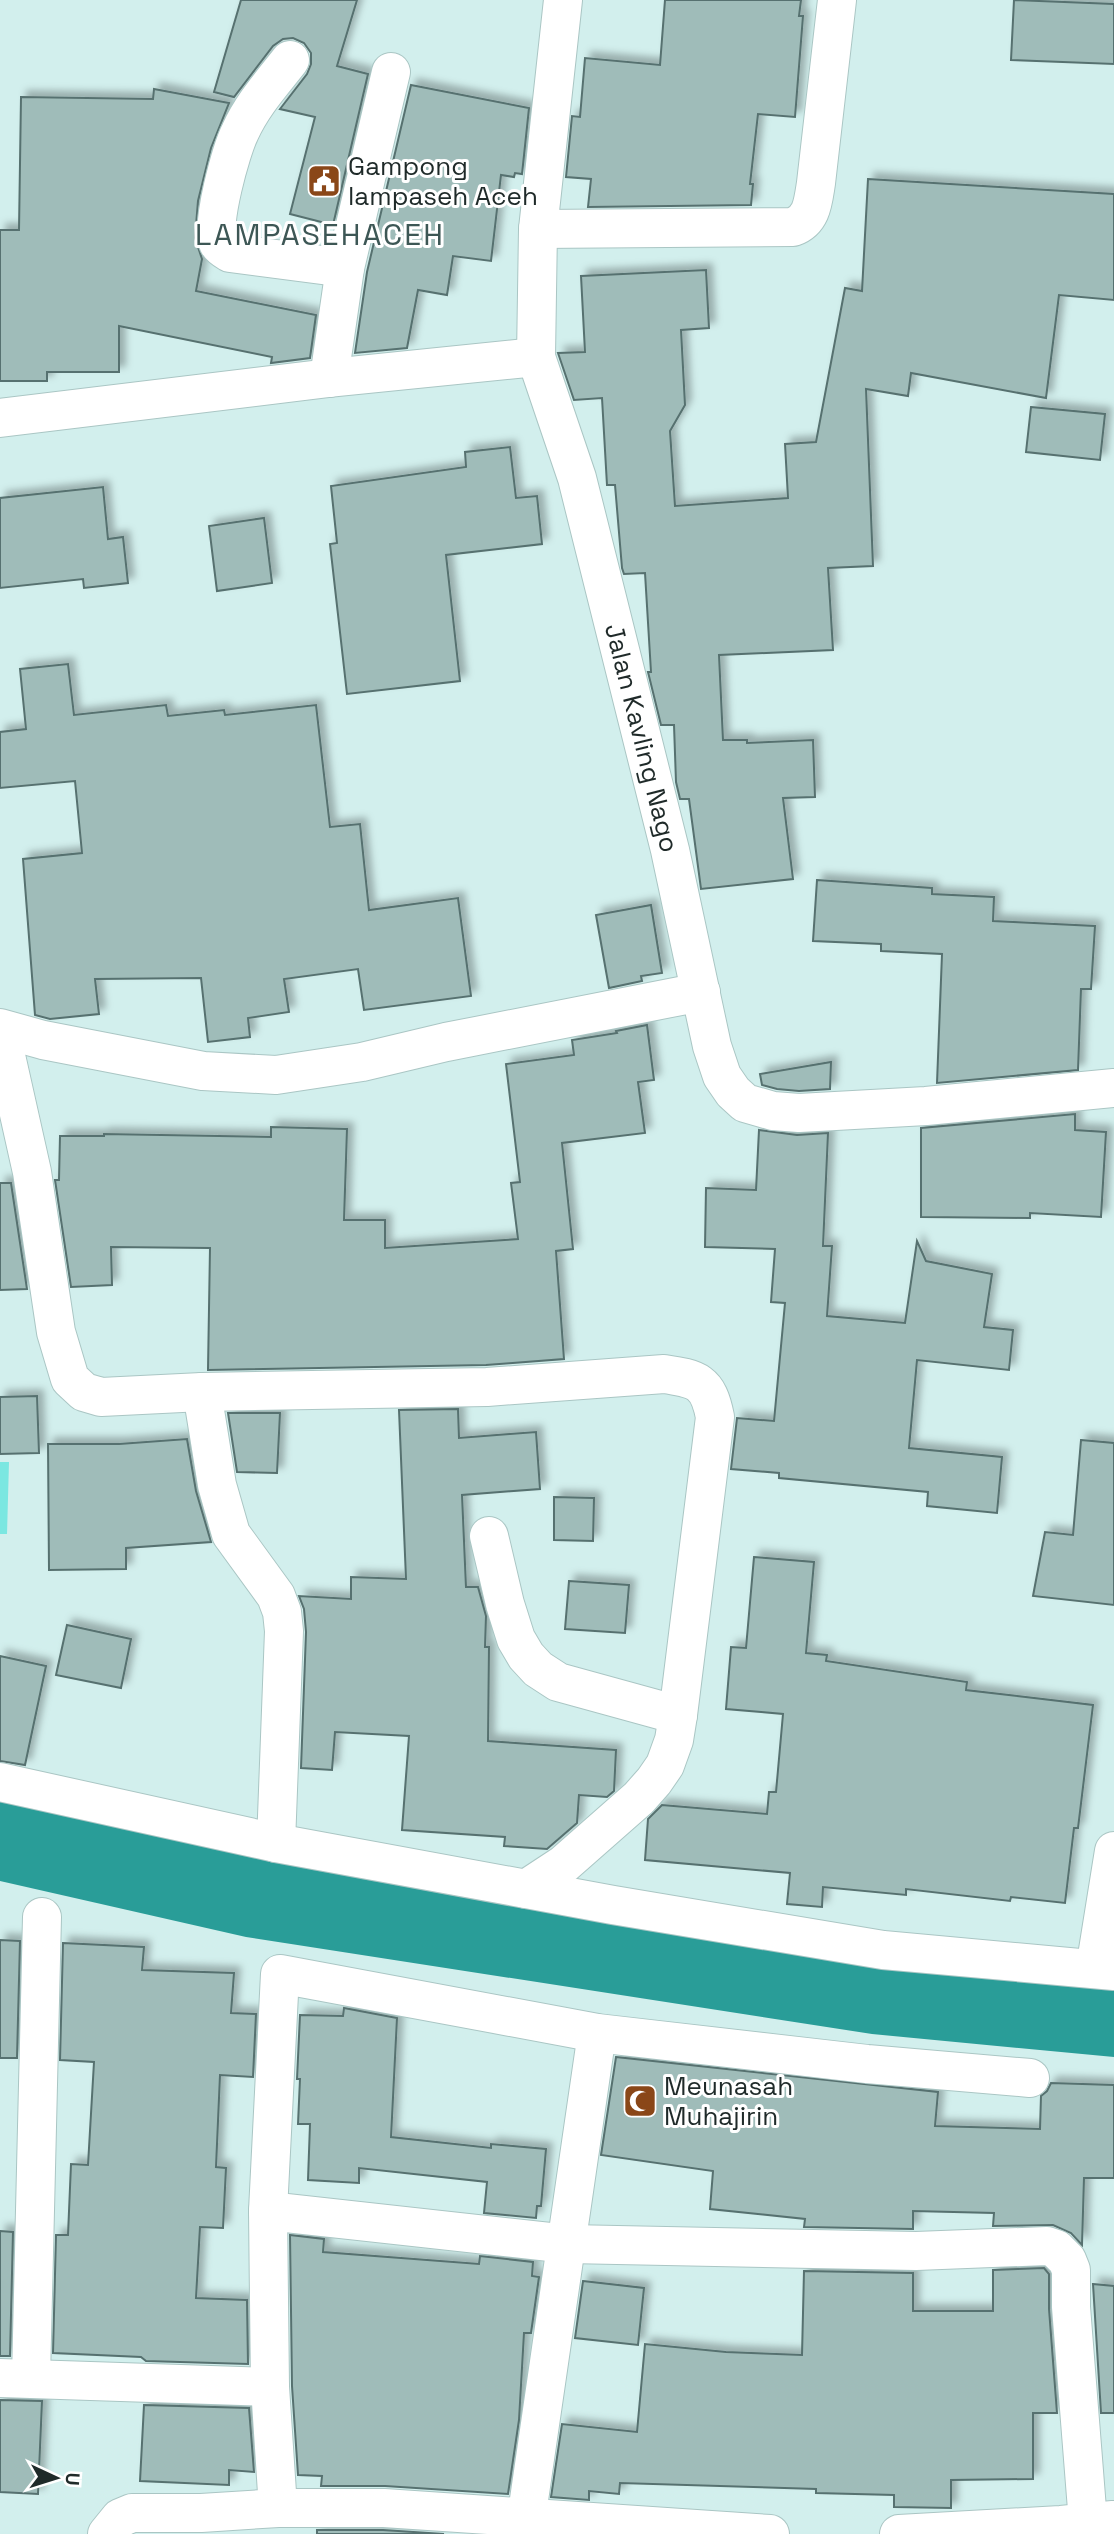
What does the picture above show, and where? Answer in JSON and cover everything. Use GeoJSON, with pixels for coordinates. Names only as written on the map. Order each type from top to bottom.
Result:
{"type":"FeatureCollection","features":[{"type":"Feature","properties":{"kind":"street","name":"Jalan Kavling Nago"},"geometry":{"type":"LineString","coordinates":[[563,0],[538,229],[536,357],[577,478],[663,823],[712,1046],[722,1076],[745,1103],[773,1111],[799,1112],[926,1106],[1114,1088]]}},
{"type":"Feature","properties":{"kind":"street"},"geometry":{"type":"LineString","coordinates":[[538,229],[713,229],[793,227],[803,223],[812,210],[817,183],[837,0]]}},
{"type":"Feature","properties":{"kind":"street"},"geometry":{"type":"LineString","coordinates":[[290,60],[254,106],[240,132],[228,164],[215,230],[217,241],[230,253],[345,268]]}},
{"type":"Feature","properties":{"kind":"street"},"geometry":{"type":"LineString","coordinates":[[329,378],[345,268],[391,72]]}},
{"type":"Feature","properties":{"kind":"street"},"geometry":{"type":"LineString","coordinates":[[0,418],[329,378],[536,357]]}},
{"type":"Feature","properties":{"kind":"street"},"geometry":{"type":"LineString","coordinates":[[526,1889],[564,1864],[639,1798],[665,1765],[674,1740],[715,1417],[712,1402],[705,1390],[693,1378],[664,1374],[486,1387],[202,1392],[101,1397],[85,1392],[70,1379],[56,1332],[32,1172],[0,1028],[43,1040],[203,1071],[276,1075],[362,1062],[446,1042],[701,992]]}},
{"type":"Feature","properties":{"kind":"street"},"geometry":{"type":"LineString","coordinates":[[202,1392],[217,1485],[231,1534],[276,1595],[282,1612],[284,1631],[276,1843]]}},
{"type":"Feature","properties":{"kind":"street"},"geometry":{"type":"LineString","coordinates":[[489,1536],[516,1639],[538,1669],[568,1686],[678,1715]]}},
{"type":"Feature","properties":{"kind":"street"},"geometry":{"type":"LineString","coordinates":[[0,1782],[276,1843],[883,1950],[1104,1970],[1114,1851]]}},
{"type":"Feature","properties":{"kind":"street"},"geometry":{"type":"LineString","coordinates":[[43,1917],[16,2378],[270,2387]]}},
{"type":"Feature","properties":{"kind":"street"},"geometry":{"type":"LineString","coordinates":[[278,2508],[270,2387],[268,2211],[280,1974],[597,2033],[867,2064],[1030,2078]]}},
{"type":"Feature","properties":{"kind":"street"},"geometry":{"type":"LineString","coordinates":[[525,2525],[597,2033]]}},
{"type":"Feature","properties":{"kind":"street"},"geometry":{"type":"LineString","coordinates":[[268,2211],[568,2244],[916,2251],[1047,2246],[1056,2249],[1067,2260],[1071,2270],[1080,2525],[899,2534]]}},
{"type":"Feature","properties":{"kind":"street"},"geometry":{"type":"LineString","coordinates":[[107,2534],[120,2518],[132,2513],[278,2508],[384,2508],[525,2525],[769,2534]]}},
{"type":"Feature","properties":{"kind":"shaded area"},"geometry":{"type":"Polygon","coordinates":[[[0,1462],[9,1462],[7,1534],[0,1534],[0,1462]]]}},
{"type":"Feature","properties":{"kind":"shaded area"},"geometry":{"type":"Polygon","coordinates":[[[0,1791],[1114,1981],[1114,2057],[872,2034],[246,1937],[0,1881],[0,1791]]]}},
{"type":"Feature","properties":{"kind":"building"},"geometry":{"type":"Polygon","coordinates":[[[241,0],[357,0],[337,66],[368,74],[333,225],[290,214],[315,117],[280,109],[307,74],[311,64],[311,53],[304,43],[293,38],[283,39],[273,46],[234,97],[214,92],[241,0]]]}},
{"type":"Feature","properties":{"kind":"building"},"geometry":{"type":"Polygon","coordinates":[[[665,0],[801,0],[799,16],[803,16],[795,117],[758,114],[750,184],[753,184],[751,205],[588,207],[591,179],[566,177],[572,116],[580,117],[585,58],[660,65],[665,0]]]}},
{"type":"Feature","properties":{"kind":"building"},"geometry":{"type":"Polygon","coordinates":[[[1014,0],[1114,4],[1114,64],[1011,60],[1014,0]]]}},
{"type":"Feature","properties":{"kind":"building"},"geometry":{"type":"Polygon","coordinates":[[[411,85],[529,108],[522,174],[515,173],[514,177],[501,175],[491,261],[453,256],[447,295],[418,290],[407,348],[355,353],[367,272],[411,85]]]}},
{"type":"Feature","properties":{"kind":"building"},"geometry":{"type":"Polygon","coordinates":[[[154,89],[229,103],[211,148],[198,201],[195,238],[202,259],[196,291],[316,315],[310,358],[271,363],[272,357],[119,326],[119,372],[47,372],[47,381],[0,381],[0,230],[19,230],[21,97],[153,99],[154,89]]]}},
{"type":"Feature","properties":{"kind":"building"},"geometry":{"type":"Polygon","coordinates":[[[868,179],[1114,194],[1114,300],[1059,295],[1046,398],[911,373],[908,396],[866,389],[873,566],[828,568],[833,650],[719,655],[723,740],[747,740],[747,743],[813,740],[815,797],[783,798],[793,879],[701,889],[689,799],[680,799],[676,782],[674,725],[661,725],[648,672],[651,672],[645,573],[624,574],[622,568],[615,485],[607,485],[602,398],[574,400],[558,353],[585,352],[581,276],[706,270],[709,328],[681,330],[685,405],[670,431],[675,506],[788,498],[785,444],[816,442],[845,288],[862,291],[868,179]]]}},
{"type":"Feature","properties":{"kind":"building"},"geometry":{"type":"Polygon","coordinates":[[[1031,407],[1105,414],[1100,460],[1026,452],[1031,407]]]}},
{"type":"Feature","properties":{"kind":"building"},"geometry":{"type":"Polygon","coordinates":[[[510,447],[516,498],[537,496],[542,544],[446,555],[460,681],[347,694],[330,544],[337,543],[331,486],[466,467],[465,452],[510,447]]]}},
{"type":"Feature","properties":{"kind":"building"},"geometry":{"type":"Polygon","coordinates":[[[103,487],[108,539],[123,537],[128,583],[84,588],[83,579],[0,588],[0,498],[103,487]]]}},
{"type":"Feature","properties":{"kind":"building"},"geometry":{"type":"Polygon","coordinates":[[[264,518],[272,583],[217,591],[209,526],[264,518]]]}},
{"type":"Feature","properties":{"kind":"building"},"geometry":{"type":"Polygon","coordinates":[[[68,664],[74,715],[166,705],[168,716],[224,710],[225,715],[316,705],[330,827],[360,824],[369,910],[458,898],[471,996],[364,1010],[358,969],[284,979],[289,1012],[248,1018],[250,1037],[208,1042],[201,978],[95,979],[99,1014],[50,1019],[35,1015],[23,859],[82,853],[75,781],[0,788],[0,732],[26,729],[20,669],[68,664]]]}},
{"type":"Feature","properties":{"kind":"building"},"geometry":{"type":"Polygon","coordinates":[[[817,880],[932,888],[932,894],[994,897],[993,921],[1095,926],[1091,989],[1081,989],[1078,1070],[937,1083],[942,954],[881,951],[881,944],[813,941],[817,880]]]}},
{"type":"Feature","properties":{"kind":"building"},"geometry":{"type":"Polygon","coordinates":[[[651,905],[662,973],[641,976],[642,981],[609,988],[596,915],[651,905]]]}},
{"type":"Feature","properties":{"kind":"building"},"geometry":{"type":"Polygon","coordinates":[[[647,1025],[654,1080],[638,1082],[645,1133],[562,1143],[573,1249],[556,1251],[564,1359],[486,1365],[208,1370],[210,1248],[111,1247],[112,1285],[71,1287],[55,1180],[59,1180],[60,1136],[104,1134],[271,1137],[271,1127],[347,1129],[344,1220],[385,1220],[385,1248],[518,1239],[511,1183],[520,1182],[506,1064],[574,1055],[572,1040],[647,1025]]]}},
{"type":"Feature","properties":{"kind":"building"},"geometry":{"type":"Polygon","coordinates":[[[831,1062],[830,1089],[799,1091],[762,1085],[760,1074],[831,1062]]]}},
{"type":"Feature","properties":{"kind":"building"},"geometry":{"type":"Polygon","coordinates":[[[1075,1114],[1075,1130],[1106,1132],[1101,1217],[1030,1213],[1030,1218],[921,1217],[921,1128],[1075,1114]]]}},
{"type":"Feature","properties":{"kind":"building"},"geometry":{"type":"Polygon","coordinates":[[[759,1130],[797,1135],[828,1133],[823,1246],[832,1246],[827,1316],[905,1323],[917,1241],[926,1261],[992,1274],[984,1327],[1013,1330],[1009,1370],[917,1360],[909,1448],[1002,1457],[997,1513],[927,1506],[928,1492],[779,1478],[779,1473],[731,1469],[737,1418],[774,1421],[785,1303],[771,1302],[775,1249],[705,1247],[706,1188],[756,1190],[759,1130]]]}},
{"type":"Feature","properties":{"kind":"building"},"geometry":{"type":"Polygon","coordinates":[[[0,1183],[11,1183],[27,1289],[0,1290],[0,1183]]]}},
{"type":"Feature","properties":{"kind":"building"},"geometry":{"type":"Polygon","coordinates":[[[37,1396],[39,1453],[0,1454],[0,1397],[37,1396]]]}},
{"type":"Feature","properties":{"kind":"building"},"geometry":{"type":"Polygon","coordinates":[[[458,1409],[459,1438],[536,1432],[540,1489],[462,1495],[466,1587],[478,1587],[486,1616],[485,1647],[489,1647],[488,1741],[616,1750],[614,1791],[607,1797],[579,1795],[577,1823],[547,1849],[504,1846],[505,1837],[402,1830],[409,1736],[335,1732],[332,1770],[301,1768],[306,1632],[304,1609],[299,1596],[351,1599],[351,1577],[406,1579],[399,1410],[458,1409]]]}},
{"type":"Feature","properties":{"kind":"building"},"geometry":{"type":"Polygon","coordinates":[[[228,1413],[280,1413],[277,1473],[237,1472],[228,1413]]]}},
{"type":"Feature","properties":{"kind":"building"},"geometry":{"type":"Polygon","coordinates":[[[187,1439],[196,1491],[211,1542],[126,1548],[126,1569],[49,1570],[48,1444],[119,1444],[187,1439]]]}},
{"type":"Feature","properties":{"kind":"building"},"geometry":{"type":"Polygon","coordinates":[[[1081,1440],[1114,1443],[1114,1605],[1033,1596],[1045,1532],[1073,1535],[1081,1440]]]}},
{"type":"Feature","properties":{"kind":"building"},"geometry":{"type":"Polygon","coordinates":[[[554,1497],[594,1498],[593,1541],[554,1540],[554,1497]]]}},
{"type":"Feature","properties":{"kind":"building"},"geometry":{"type":"Polygon","coordinates":[[[754,1557],[814,1562],[806,1653],[827,1655],[826,1661],[967,1682],[966,1690],[1093,1705],[1078,1828],[1074,1828],[1065,1903],[1011,1897],[1010,1901],[906,1889],[906,1895],[823,1887],[822,1907],[787,1904],[790,1873],[645,1860],[648,1819],[662,1805],[767,1814],[769,1792],[776,1792],[783,1714],[726,1709],[731,1647],[746,1648],[754,1557]]]}},
{"type":"Feature","properties":{"kind":"building"},"geometry":{"type":"Polygon","coordinates":[[[569,1581],[629,1585],[625,1633],[565,1629],[569,1581]]]}},
{"type":"Feature","properties":{"kind":"building"},"geometry":{"type":"Polygon","coordinates":[[[67,1625],[131,1639],[121,1688],[56,1675],[67,1625]]]}},
{"type":"Feature","properties":{"kind":"building"},"geometry":{"type":"Polygon","coordinates":[[[0,1656],[46,1666],[25,1765],[0,1761],[0,1656]]]}},
{"type":"Feature","properties":{"kind":"building"},"geometry":{"type":"Polygon","coordinates":[[[0,1940],[20,1941],[17,2058],[0,2058],[0,1940]]]}},
{"type":"Feature","properties":{"kind":"building"},"geometry":{"type":"Polygon","coordinates":[[[63,1943],[144,1947],[142,1970],[234,1973],[231,2013],[256,2014],[253,2077],[220,2075],[216,2167],[226,2168],[223,2228],[200,2227],[196,2298],[247,2300],[248,2364],[146,2361],[141,2357],[53,2353],[56,2235],[68,2235],[71,2164],[88,2165],[94,2062],[60,2060],[63,1943]]]}},
{"type":"Feature","properties":{"kind":"building"},"geometry":{"type":"Polygon","coordinates":[[[344,2008],[397,2018],[391,2137],[491,2148],[491,2144],[546,2149],[541,2206],[537,2206],[536,2218],[484,2213],[487,2182],[359,2168],[359,2183],[308,2180],[310,2124],[298,2124],[300,2015],[343,2016],[344,2008]]]}},
{"type":"Feature","properties":{"kind":"building"},"geometry":{"type":"Polygon","coordinates":[[[616,2057],[938,2092],[935,2126],[1040,2129],[1041,2096],[1051,2083],[1114,2085],[1114,2178],[1084,2178],[1082,2245],[1071,2233],[1053,2225],[993,2226],[994,2213],[913,2211],[913,2229],[804,2227],[805,2219],[710,2209],[713,2171],[601,2155],[616,2057]]]}},
{"type":"Feature","properties":{"kind":"building"},"geometry":{"type":"Polygon","coordinates":[[[0,2231],[13,2232],[10,2356],[0,2356],[0,2231]]]}},
{"type":"Feature","properties":{"kind":"building"},"geometry":{"type":"Polygon","coordinates":[[[290,2235],[324,2239],[323,2252],[479,2264],[480,2256],[533,2262],[532,2276],[539,2277],[531,2333],[524,2333],[519,2420],[508,2494],[385,2486],[321,2486],[322,2476],[298,2475],[292,2386],[290,2235]]]}},
{"type":"Feature","properties":{"kind":"building"},"geometry":{"type":"Polygon","coordinates":[[[1044,2268],[1049,2274],[1057,2413],[1033,2413],[1033,2479],[951,2480],[951,2508],[894,2507],[894,2495],[816,2493],[816,2489],[620,2483],[619,2494],[589,2491],[589,2500],[551,2497],[562,2424],[637,2432],[645,2344],[726,2352],[802,2355],[804,2271],[913,2273],[913,2311],[993,2311],[993,2270],[1044,2268]]]}},
{"type":"Feature","properties":{"kind":"building"},"geometry":{"type":"Polygon","coordinates":[[[583,2281],[644,2288],[638,2345],[575,2338],[583,2281]]]}},
{"type":"Feature","properties":{"kind":"building"},"geometry":{"type":"Polygon","coordinates":[[[1093,2284],[1114,2286],[1114,2413],[1101,2413],[1093,2284]]]}},
{"type":"Feature","properties":{"kind":"building"},"geometry":{"type":"Polygon","coordinates":[[[0,2400],[42,2401],[38,2494],[0,2492],[0,2400]]]}},
{"type":"Feature","properties":{"kind":"building"},"geometry":{"type":"Polygon","coordinates":[[[144,2405],[249,2408],[254,2472],[229,2470],[229,2485],[140,2481],[144,2405]]]}},
{"type":"Feature","properties":{"kind":"building"},"geometry":{"type":"Polygon","coordinates":[[[317,2530],[383,2530],[444,2534],[317,2534],[317,2530]]]}},
{"type":"Feature","properties":{"kind":"place","name":"Gampong lampaseh Aceh"},"geometry":{"type":"Point","coordinates":[324,181]}},
{"type":"Feature","properties":{"kind":"place","name":"Meunasah Muhajirin"},"geometry":{"type":"Point","coordinates":[640,2101]}},
{"type":"Feature","properties":{"kind":"district","name":"LAMPASEHACEH"},"geometry":{"type":"Point","coordinates":[320,234]}}]}
